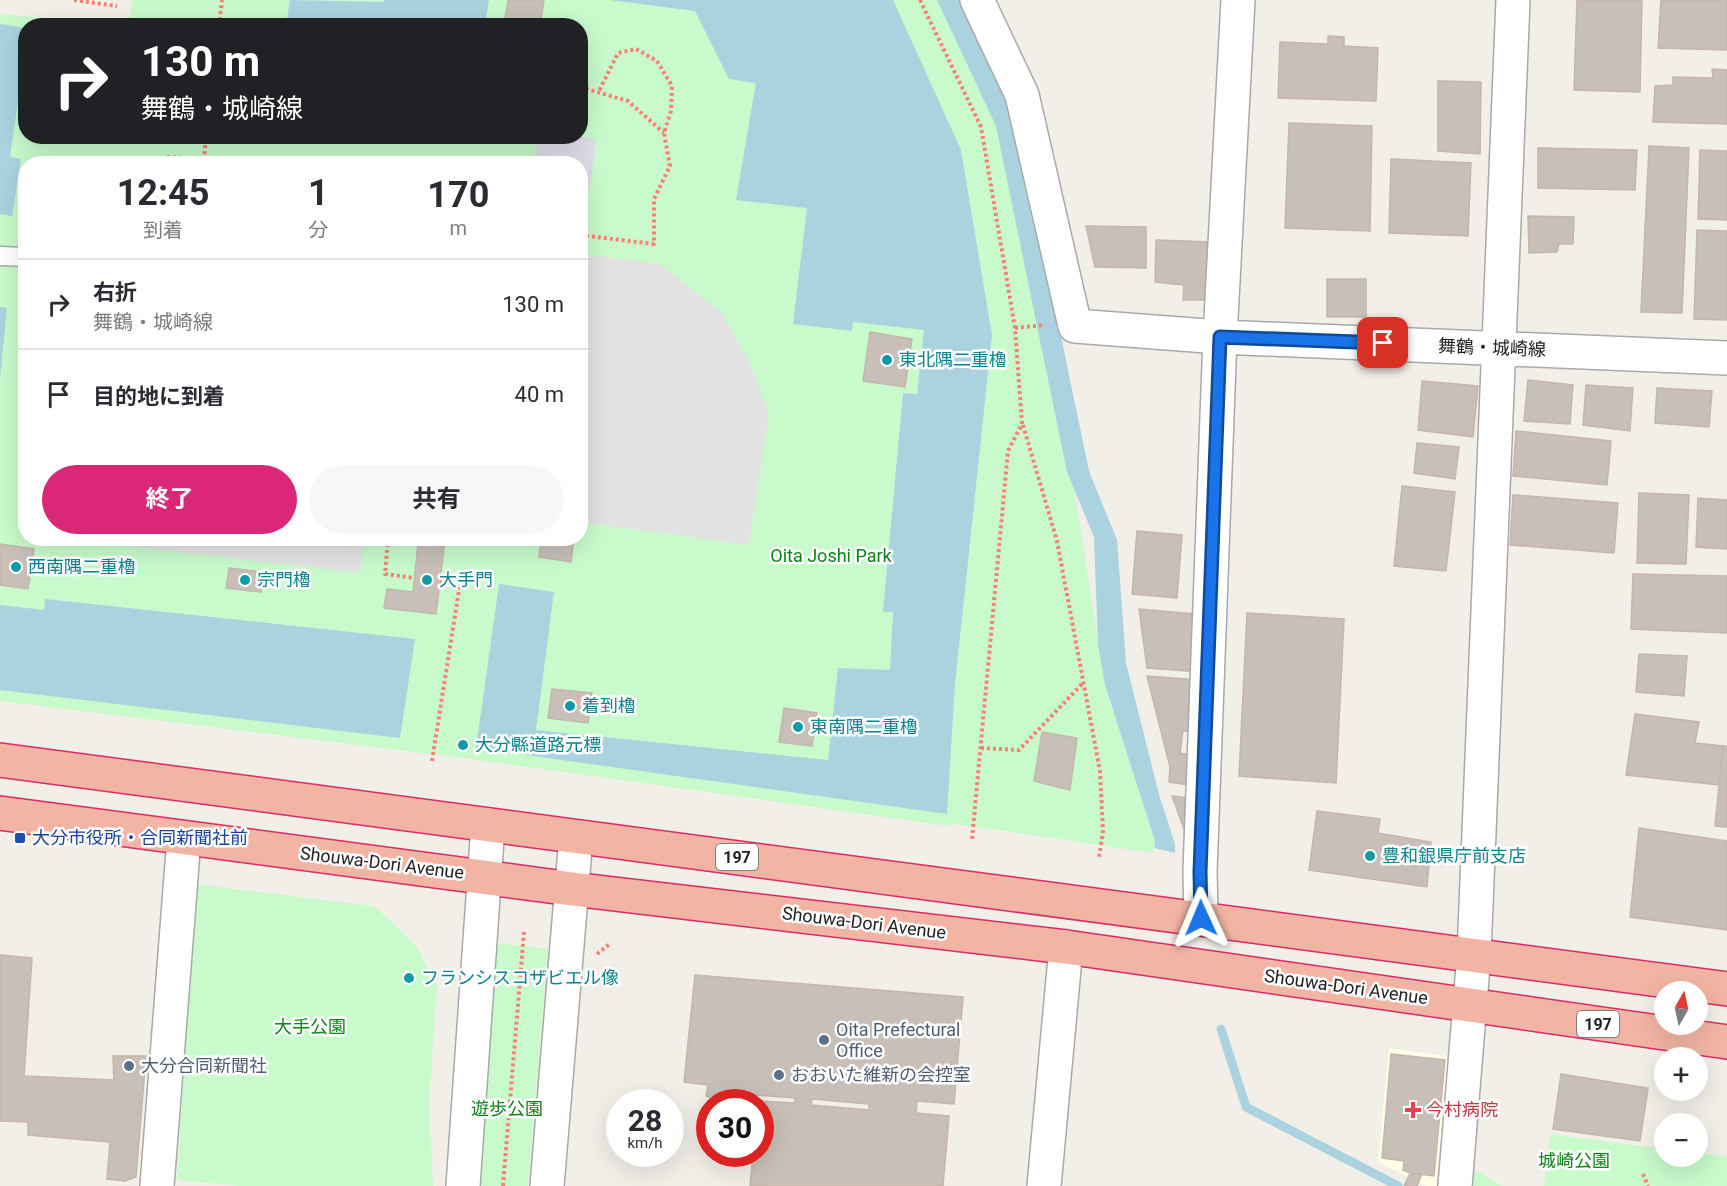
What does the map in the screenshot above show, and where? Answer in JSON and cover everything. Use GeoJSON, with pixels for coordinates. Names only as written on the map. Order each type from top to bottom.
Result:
{"type":"FeatureCollection","features":[{"type":"Feature","properties":{"kind":"highway","name":"197"},"geometry":{"type":"LineString","coordinates":[[0,760],[1727,989]]}},
{"type":"Feature","properties":{"kind":"highway","name":"Shouwa-Dori Avenue"},"geometry":{"type":"LineString","coordinates":[[0,813],[572,889],[1066,947],[1727,1042]]}},
{"type":"Feature","properties":{"kind":"street","name":"舞鶴・城崎線"},"geometry":{"type":"LineString","coordinates":[[977,0],[1022,95],[1075,326],[1220,337],[1727,358]]}},
{"type":"Feature","properties":{"kind":"street"},"geometry":{"type":"LineString","coordinates":[[1201,918],[1200,872],[1220,337],[1238,0]]}},
{"type":"Feature","properties":{"kind":"street"},"geometry":{"type":"LineString","coordinates":[[1455,1186],[1474,954],[1513,0]]}},
{"type":"Feature","properties":{"kind":"street"},"geometry":{"type":"LineString","coordinates":[[463,1186],[488,825]]}},
{"type":"Feature","properties":{"kind":"street"},"geometry":{"type":"LineString","coordinates":[[547,1186],[576,837]]}},
{"type":"Feature","properties":{"kind":"street"},"geometry":{"type":"LineString","coordinates":[[157,1186],[184,838]]}},
{"type":"Feature","properties":{"kind":"street"},"geometry":{"type":"LineString","coordinates":[[1044,1186],[1066,947]]}},
{"type":"Feature","properties":{"kind":"lane"},"geometry":{"type":"LineString","coordinates":[[0,256],[18,257]]}},
{"type":"Feature","properties":{"kind":"path"},"geometry":{"type":"LineString","coordinates":[[74,0],[117,6]]}},
{"type":"Feature","properties":{"kind":"path"},"geometry":{"type":"LineString","coordinates":[[220,18],[222,0]]}},
{"type":"Feature","properties":{"kind":"path"},"geometry":{"type":"LineString","coordinates":[[920,0],[981,127],[1016,328],[1022,424],[1057,541],[1100,771],[1103,832],[1099,857]]}},
{"type":"Feature","properties":{"kind":"path"},"geometry":{"type":"LineString","coordinates":[[588,236],[654,244],[654,199],[670,166],[664,134],[671,111],[672,86],[657,61],[636,49],[618,53],[599,91]]}},
{"type":"Feature","properties":{"kind":"path"},"geometry":{"type":"LineString","coordinates":[[588,89],[628,101],[664,134]]}},
{"type":"Feature","properties":{"kind":"path"},"geometry":{"type":"LineString","coordinates":[[1016,328],[1029,326]]}},
{"type":"Feature","properties":{"kind":"path"},"geometry":{"type":"LineString","coordinates":[[972,839],[1008,451],[1022,424]]}},
{"type":"Feature","properties":{"kind":"path"},"geometry":{"type":"LineString","coordinates":[[387,546],[385,574],[414,578]]}},
{"type":"Feature","properties":{"kind":"path"},"geometry":{"type":"LineString","coordinates":[[432,761],[460,584],[440,582]]}},
{"type":"Feature","properties":{"kind":"path"},"geometry":{"type":"LineString","coordinates":[[981,748],[1019,750],[1083,684]]}},
{"type":"Feature","properties":{"kind":"path"},"geometry":{"type":"LineString","coordinates":[[503,1186],[524,932]]}},
{"type":"Feature","properties":{"kind":"path"},"geometry":{"type":"LineString","coordinates":[[1643,1174],[1648,1186]]}},
{"type":"Feature","properties":{"kind":"shaded area"},"geometry":{"type":"Polygon","coordinates":[[[588,138],[596,139],[590,188],[588,188],[588,156],[535,156],[536,144],[588,144],[588,138]]]}},
{"type":"Feature","properties":{"kind":"shaded area"},"geometry":{"type":"Polygon","coordinates":[[[588,255],[660,264],[721,312],[749,361],[769,414],[749,545],[588,523],[588,255]]]}},
{"type":"Feature","properties":{"kind":"shaded area"},"geometry":{"type":"Polygon","coordinates":[[[127,546],[363,546],[360,573],[127,546]]]}},
{"type":"Feature","properties":{"kind":"shaded area","name":"今村病院"},"geometry":{"type":"Polygon","coordinates":[[[1389,1048],[1449,1057],[1436,1186],[1426,1186],[1378,1162],[1389,1048]]]}},
{"type":"Feature","properties":{"kind":"green space","name":"Oita Joshi Park"},"geometry":{"type":"Polygon","coordinates":[[[132,0],[959,0],[1015,114],[1105,685],[1155,841],[1153,853],[950,823],[949,826],[463,758],[0,701],[0,14],[46,18],[18,18],[18,144],[588,144],[588,18],[130,18],[132,0]]]}},
{"type":"Feature","properties":{"kind":"green space","name":"大手公園"},"geometry":{"type":"Polygon","coordinates":[[[195,884],[374,906],[416,945],[437,986],[429,1105],[433,1186],[241,1186],[177,1180],[195,884]]]}},
{"type":"Feature","properties":{"kind":"green space","name":"遊歩公園"},"geometry":{"type":"Polygon","coordinates":[[[498,943],[548,949],[528,1186],[480,1186],[480,1110],[498,943]]]}},
{"type":"Feature","properties":{"kind":"green space","name":"城崎公園"},"geometry":{"type":"Polygon","coordinates":[[[1550,1134],[1654,1148],[1654,1167],[1708,1167],[1708,1154],[1727,1157],[1727,1186],[1544,1186],[1550,1134]]]}},
{"type":"Feature","properties":{"kind":"green space","name":"城崎公園"},"geometry":{"type":"Polygon","coordinates":[[[1473,1169],[1502,1186],[1471,1186],[1473,1169]]]}},
{"type":"Feature","properties":{"kind":"water"},"geometry":{"type":"Polygon","coordinates":[[[290,0],[383,2],[384,0],[489,0],[486,18],[287,18],[290,0]]]}},
{"type":"Feature","properties":{"kind":"water"},"geometry":{"type":"Polygon","coordinates":[[[610,0],[893,0],[961,150],[992,335],[955,684],[947,814],[476,748],[499,584],[554,592],[536,730],[828,760],[838,668],[890,670],[893,612],[883,612],[903,393],[917,394],[924,330],[853,322],[852,331],[793,324],[807,208],[736,200],[756,83],[729,79],[695,11],[610,0]]]}},
{"type":"Feature","properties":{"kind":"water"},"geometry":{"type":"Polygon","coordinates":[[[937,0],[964,0],[1013,105],[1089,471],[1117,540],[1126,663],[1160,798],[1175,844],[1175,853],[1154,848],[1155,841],[1105,685],[1098,645],[1094,537],[1067,472],[996,126],[937,0]]]}},
{"type":"Feature","properties":{"kind":"water"},"geometry":{"type":"Polygon","coordinates":[[[0,24],[18,27],[18,101],[10,157],[18,158],[18,178],[12,216],[0,214],[0,24]]]}},
{"type":"Feature","properties":{"kind":"water"},"geometry":{"type":"Polygon","coordinates":[[[0,307],[7,308],[0,379],[0,307]]]}},
{"type":"Feature","properties":{"kind":"water"},"geometry":{"type":"Polygon","coordinates":[[[45,599],[415,639],[400,738],[0,690],[0,605],[44,610],[45,599]]]}},
{"type":"Feature","properties":{"kind":"building"},"geometry":{"type":"Polygon","coordinates":[[[508,0],[544,0],[541,18],[505,18],[508,0]]]}},
{"type":"Feature","properties":{"kind":"building"},"geometry":{"type":"Polygon","coordinates":[[[1577,0],[1642,0],[1640,92],[1574,90],[1577,0]]]}},
{"type":"Feature","properties":{"kind":"building"},"geometry":{"type":"Polygon","coordinates":[[[1661,0],[1727,0],[1727,50],[1658,48],[1661,0]]]}},
{"type":"Feature","properties":{"kind":"building"},"geometry":{"type":"Polygon","coordinates":[[[1328,36],[1344,37],[1344,46],[1378,48],[1376,101],[1278,98],[1280,42],[1328,44],[1328,36]]]}},
{"type":"Feature","properties":{"kind":"building"},"geometry":{"type":"Polygon","coordinates":[[[1712,69],[1727,70],[1727,124],[1653,122],[1655,86],[1673,85],[1673,77],[1713,78],[1712,69]]]}},
{"type":"Feature","properties":{"kind":"building"},"geometry":{"type":"Polygon","coordinates":[[[1438,81],[1481,82],[1480,154],[1438,151],[1438,81]]]}},
{"type":"Feature","properties":{"kind":"building"},"geometry":{"type":"Polygon","coordinates":[[[1289,123],[1372,126],[1370,231],[1285,228],[1289,123]]]}},
{"type":"Feature","properties":{"kind":"building"},"geometry":{"type":"Polygon","coordinates":[[[1649,146],[1689,148],[1682,313],[1641,312],[1649,146]]]}},
{"type":"Feature","properties":{"kind":"building"},"geometry":{"type":"Polygon","coordinates":[[[1538,148],[1637,150],[1635,190],[1538,188],[1538,148]]]}},
{"type":"Feature","properties":{"kind":"building"},"geometry":{"type":"Polygon","coordinates":[[[1700,150],[1727,151],[1727,220],[1698,219],[1700,150]]]}},
{"type":"Feature","properties":{"kind":"building"},"geometry":{"type":"Polygon","coordinates":[[[1391,159],[1471,163],[1468,236],[1389,233],[1391,159]]]}},
{"type":"Feature","properties":{"kind":"building"},"geometry":{"type":"Polygon","coordinates":[[[1528,216],[1574,217],[1573,244],[1559,244],[1557,252],[1529,253],[1528,216]]]}},
{"type":"Feature","properties":{"kind":"building"},"geometry":{"type":"Polygon","coordinates":[[[1086,226],[1146,227],[1146,268],[1095,267],[1086,226]]]}},
{"type":"Feature","properties":{"kind":"building"},"geometry":{"type":"Polygon","coordinates":[[[1697,230],[1727,231],[1727,320],[1694,319],[1697,230]]]}},
{"type":"Feature","properties":{"kind":"building"},"geometry":{"type":"Polygon","coordinates":[[[1156,240],[1212,242],[1210,300],[1183,300],[1184,285],[1155,282],[1156,240]]]}},
{"type":"Feature","properties":{"kind":"building"},"geometry":{"type":"Polygon","coordinates":[[[1327,279],[1366,279],[1366,317],[1327,317],[1327,279]]]}},
{"type":"Feature","properties":{"kind":"building","name":"東北隅二重櫓"},"geometry":{"type":"Polygon","coordinates":[[[870,332],[912,339],[905,387],[863,381],[870,332]]]}},
{"type":"Feature","properties":{"kind":"building"},"geometry":{"type":"Polygon","coordinates":[[[1528,380],[1573,385],[1570,424],[1524,421],[1528,380]]]}},
{"type":"Feature","properties":{"kind":"building"},"geometry":{"type":"Polygon","coordinates":[[[1422,381],[1478,386],[1473,437],[1418,430],[1422,381]]]}},
{"type":"Feature","properties":{"kind":"building"},"geometry":{"type":"Polygon","coordinates":[[[1586,385],[1633,388],[1630,431],[1583,425],[1586,385]]]}},
{"type":"Feature","properties":{"kind":"building"},"geometry":{"type":"Polygon","coordinates":[[[1657,388],[1712,391],[1709,427],[1655,423],[1657,388]]]}},
{"type":"Feature","properties":{"kind":"building"},"geometry":{"type":"Polygon","coordinates":[[[1516,431],[1611,441],[1607,485],[1513,476],[1516,431]]]}},
{"type":"Feature","properties":{"kind":"building"},"geometry":{"type":"Polygon","coordinates":[[[1417,443],[1459,447],[1455,479],[1414,473],[1417,443]]]}},
{"type":"Feature","properties":{"kind":"building"},"geometry":{"type":"Polygon","coordinates":[[[1402,486],[1455,492],[1446,571],[1394,566],[1402,486]]]}},
{"type":"Feature","properties":{"kind":"building"},"geometry":{"type":"Polygon","coordinates":[[[1639,493],[1689,495],[1686,564],[1637,563],[1639,493]]]}},
{"type":"Feature","properties":{"kind":"building"},"geometry":{"type":"Polygon","coordinates":[[[1513,495],[1618,503],[1614,553],[1510,545],[1513,495]]]}},
{"type":"Feature","properties":{"kind":"building"},"geometry":{"type":"Polygon","coordinates":[[[1698,498],[1727,500],[1727,549],[1696,547],[1698,498]]]}},
{"type":"Feature","properties":{"kind":"building"},"geometry":{"type":"Polygon","coordinates":[[[1137,531],[1182,535],[1177,598],[1132,594],[1137,531]]]}},
{"type":"Feature","properties":{"kind":"building","name":"西南隅二重櫓"},"geometry":{"type":"Polygon","coordinates":[[[0,544],[34,549],[28,589],[0,585],[0,544]]]}},
{"type":"Feature","properties":{"kind":"building","name":"大手門"},"geometry":{"type":"Polygon","coordinates":[[[418,546],[444,547],[436,614],[384,608],[387,589],[413,592],[418,546]]]}},
{"type":"Feature","properties":{"kind":"building"},"geometry":{"type":"Polygon","coordinates":[[[540,546],[573,546],[571,562],[539,557],[540,546]]]}},
{"type":"Feature","properties":{"kind":"building","name":"宗門櫓"},"geometry":{"type":"Polygon","coordinates":[[[229,568],[262,572],[261,592],[226,588],[229,568]]]}},
{"type":"Feature","properties":{"kind":"building"},"geometry":{"type":"Polygon","coordinates":[[[1633,574],[1727,576],[1727,633],[1631,629],[1633,574]]]}},
{"type":"Feature","properties":{"kind":"building"},"geometry":{"type":"Polygon","coordinates":[[[1139,609],[1206,615],[1201,672],[1147,668],[1139,609]]]}},
{"type":"Feature","properties":{"kind":"building"},"geometry":{"type":"Polygon","coordinates":[[[1247,613],[1344,619],[1336,783],[1239,776],[1247,613]]]}},
{"type":"Feature","properties":{"kind":"building"},"geometry":{"type":"Polygon","coordinates":[[[1639,654],[1687,656],[1684,696],[1636,692],[1639,654]]]}},
{"type":"Feature","properties":{"kind":"building"},"geometry":{"type":"Polygon","coordinates":[[[1147,676],[1199,680],[1193,732],[1183,731],[1180,753],[1192,755],[1189,785],[1169,782],[1170,767],[1147,676]]]}},
{"type":"Feature","properties":{"kind":"building","name":"着到櫓"},"geometry":{"type":"Polygon","coordinates":[[[552,689],[592,693],[588,723],[548,718],[552,689]]]}},
{"type":"Feature","properties":{"kind":"building","name":"東南隅二重櫓"},"geometry":{"type":"Polygon","coordinates":[[[784,708],[817,713],[812,746],[779,742],[784,708]]]}},
{"type":"Feature","properties":{"kind":"building"},"geometry":{"type":"Polygon","coordinates":[[[1635,714],[1699,722],[1695,743],[1723,746],[1719,785],[1626,775],[1635,714]]]}},
{"type":"Feature","properties":{"kind":"building"},"geometry":{"type":"Polygon","coordinates":[[[1042,732],[1077,738],[1070,790],[1034,781],[1042,732]]]}},
{"type":"Feature","properties":{"kind":"building"},"geometry":{"type":"Polygon","coordinates":[[[1723,746],[1727,746],[1727,827],[1715,826],[1723,746]]]}},
{"type":"Feature","properties":{"kind":"building"},"geometry":{"type":"Polygon","coordinates":[[[1172,796],[1197,799],[1188,840],[1172,796]]]}},
{"type":"Feature","properties":{"kind":"building","name":"豊和銀県庁前支店"},"geometry":{"type":"Polygon","coordinates":[[[1317,811],[1380,819],[1378,833],[1431,842],[1427,887],[1309,870],[1317,811]]]}},
{"type":"Feature","properties":{"kind":"building"},"geometry":{"type":"Polygon","coordinates":[[[1639,828],[1727,841],[1727,930],[1630,917],[1639,828]]]}},
{"type":"Feature","properties":{"kind":"building","name":"大分合同新聞社"},"geometry":{"type":"Polygon","coordinates":[[[0,955],[32,958],[24,1076],[114,1080],[113,1056],[146,1056],[136,1177],[125,1181],[107,1179],[110,1142],[28,1135],[28,1122],[0,1121],[0,955]]]}},
{"type":"Feature","properties":{"kind":"building","name":"Oita Prefectural Office"},"geometry":{"type":"Polygon","coordinates":[[[695,975],[963,997],[954,1104],[917,1101],[916,1113],[949,1116],[943,1186],[750,1186],[752,1167],[774,1167],[774,1102],[795,1103],[795,1098],[774,1096],[774,1089],[707,1089],[708,1085],[684,1082],[695,975]],[[812,1099],[811,1105],[869,1110],[869,1104],[812,1099]]]}},
{"type":"Feature","properties":{"kind":"building","name":"今村病院"},"geometry":{"type":"Polygon","coordinates":[[[1391,1054],[1445,1060],[1434,1176],[1410,1173],[1403,1170],[1404,1161],[1382,1158],[1391,1054]]]}},
{"type":"Feature","properties":{"kind":"building"},"geometry":{"type":"Polygon","coordinates":[[[1561,1074],[1648,1088],[1640,1141],[1553,1129],[1561,1074]]]}},
{"type":"Feature","properties":{"kind":"building"},"geometry":{"type":"Polygon","coordinates":[[[1410,1173],[1422,1174],[1417,1186],[1404,1186],[1410,1173]]]}},
{"type":"Feature","properties":{"kind":"waterway"},"geometry":{"type":"LineString","coordinates":[[1221,1029],[1246,1107],[1398,1186]]}},
{"type":"Feature","properties":{"kind":"place","name":"東北隅二重櫓"},"geometry":{"type":"Point","coordinates":[887,360]}},
{"type":"Feature","properties":{"kind":"place","name":"西南隅二重櫓"},"geometry":{"type":"Point","coordinates":[16,567]}},
{"type":"Feature","properties":{"kind":"place","name":"宗門櫓"},"geometry":{"type":"Point","coordinates":[245,580]}},
{"type":"Feature","properties":{"kind":"place","name":"大手門"},"geometry":{"type":"Point","coordinates":[427,580]}},
{"type":"Feature","properties":{"kind":"place","name":"着到櫓"},"geometry":{"type":"Point","coordinates":[570,706]}},
{"type":"Feature","properties":{"kind":"place","name":"東南隅二重櫓"},"geometry":{"type":"Point","coordinates":[798,727]}},
{"type":"Feature","properties":{"kind":"place","name":"大分縣道路元標"},"geometry":{"type":"Point","coordinates":[463,745]}},
{"type":"Feature","properties":{"kind":"place","name":"大分市役所・合同新聞社前"},"geometry":{"type":"Point","coordinates":[20,838]}},
{"type":"Feature","properties":{"kind":"place","name":"豊和銀県庁前支店"},"geometry":{"type":"Point","coordinates":[1370,856]}},
{"type":"Feature","properties":{"kind":"place","name":"フランシスコザビエル像"},"geometry":{"type":"Point","coordinates":[409,978]}},
{"type":"Feature","properties":{"kind":"place","name":"Oita Prefectural Office"},"geometry":{"type":"Point","coordinates":[824,1040]}},
{"type":"Feature","properties":{"kind":"place","name":"大分合同新聞社"},"geometry":{"type":"Point","coordinates":[129,1066]}},
{"type":"Feature","properties":{"kind":"place","name":"おおいた維新の会控室"},"geometry":{"type":"Point","coordinates":[779,1075]}},
{"type":"Feature","properties":{"kind":"place","name":"今村病院"},"geometry":{"type":"Point","coordinates":[1413,1110]}},
{"type":"Feature","properties":{"kind":"route"},"geometry":{"type":"LineString","coordinates":[[1201,918],[1200,872],[1220,337],[1383,343]]}}]}
